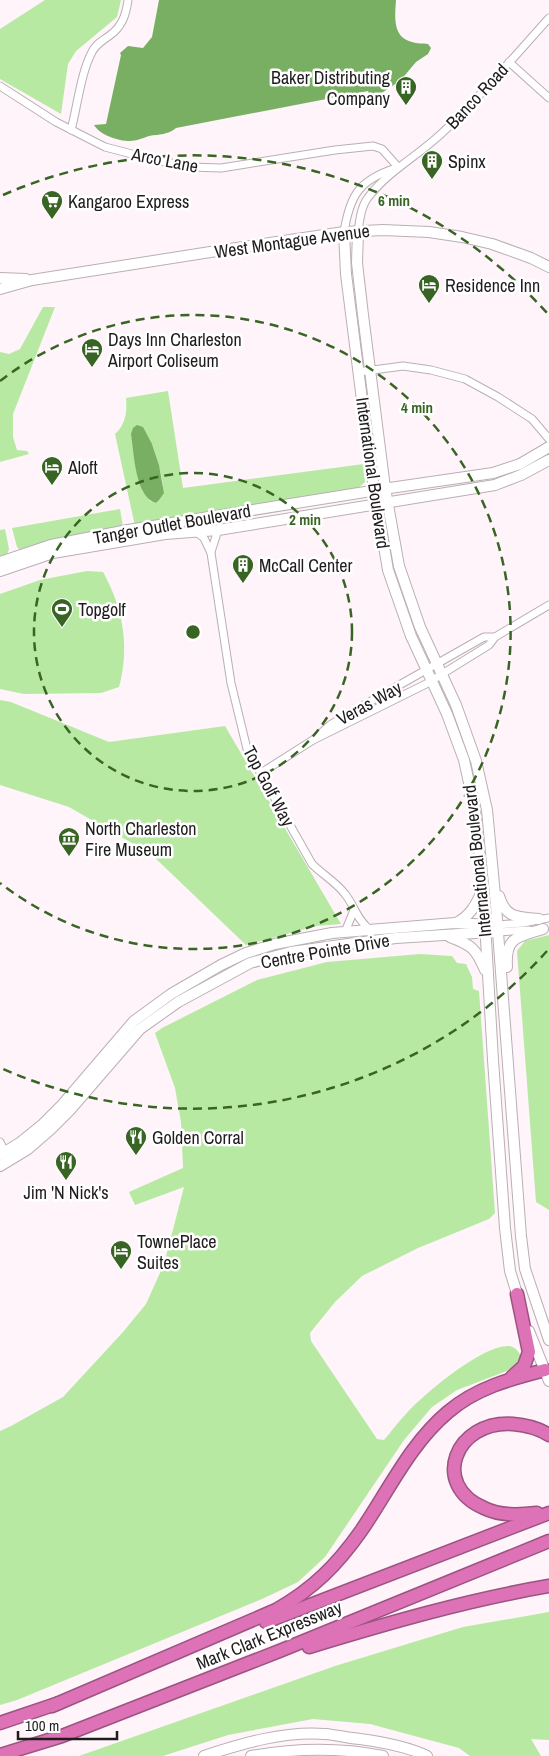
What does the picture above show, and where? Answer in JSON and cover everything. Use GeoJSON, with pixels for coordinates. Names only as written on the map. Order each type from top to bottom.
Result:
{"type":"FeatureCollection","features":[{"type":"Feature","properties":{"kind":"highway"},"geometry":{"type":"LineString","coordinates":[[510,1378],[524,1366],[529,1352],[517,1294]]}},
{"type":"Feature","properties":{"kind":"highway"},"geometry":{"type":"LineString","coordinates":[[52,1706],[276,1610],[296,1598],[323,1577],[346,1551],[362,1530],[417,1443],[449,1411],[463,1401],[510,1378],[548,1373]]}},
{"type":"Feature","properties":{"kind":"highway"},"geometry":{"type":"LineString","coordinates":[[549,1435],[525,1425],[490,1426],[466,1439],[458,1450],[455,1465],[456,1481],[459,1488],[469,1499],[484,1509],[512,1515],[537,1514],[549,1511]]}},
{"type":"Feature","properties":{"kind":"highway","name":"Mark Clark Expressway"},"geometry":{"type":"LineString","coordinates":[[0,1723],[52,1706],[549,1511]]}},
{"type":"Feature","properties":{"kind":"highway","name":"Mark Clark Expressway"},"geometry":{"type":"LineString","coordinates":[[0,1755],[62,1736],[549,1542]]}},
{"type":"Feature","properties":{"kind":"highway"},"geometry":{"type":"LineString","coordinates":[[171,1693],[284,1654],[384,1624],[492,1597],[549,1586]]}},
{"type":"Feature","properties":{"kind":"main road","name":"West Montague Avenue"},"geometry":{"type":"LineString","coordinates":[[0,289],[32,280],[358,231],[400,230],[462,237],[492,244],[531,258],[549,267]]}},
{"type":"Feature","properties":{"kind":"main road","name":"International Boulevard"},"geometry":{"type":"LineString","coordinates":[[358,231],[357,263],[370,370],[385,488],[399,566],[420,627],[456,705],[476,761],[487,810],[525,1269],[549,1340]]}},
{"type":"Feature","properties":{"kind":"main road","name":"International Boulevard"},"geometry":{"type":"LineString","coordinates":[[344,232],[358,372],[376,504],[388,570],[411,636],[447,714],[464,760],[475,810],[483,888],[498,1131],[510,1271],[531,1336],[548,1373]]}},
{"type":"Feature","properties":{"kind":"main road","name":"West Montague Avenue"},"geometry":{"type":"LineString","coordinates":[[0,278],[32,280]]}},
{"type":"Feature","properties":{"kind":"main road","name":"Tanger Outlet Boulevard"},"geometry":{"type":"LineString","coordinates":[[0,562],[51,545],[109,534],[385,488],[492,473],[520,464],[549,447]]}},
{"type":"Feature","properties":{"kind":"main road","name":"Tanger Outlet Boulevard"},"geometry":{"type":"LineString","coordinates":[[0,571],[53,553],[165,534],[218,530],[495,485],[521,476],[549,460]]}},
{"type":"Feature","properties":{"kind":"main road"},"geometry":{"type":"LineString","coordinates":[[494,882],[502,904],[508,913],[545,924]]}},
{"type":"Feature","properties":{"kind":"main road"},"geometry":{"type":"LineString","coordinates":[[455,923],[466,917],[473,910],[483,888]]}},
{"type":"Feature","properties":{"kind":"main road","name":"Centre Pointe Drive"},"geometry":{"type":"LineString","coordinates":[[2,1156],[42,1125],[62,1105],[134,1021],[171,994],[246,953],[305,937],[346,932],[455,923],[485,928]]}},
{"type":"Feature","properties":{"kind":"main road"},"geometry":{"type":"LineString","coordinates":[[504,1010],[509,993],[506,955],[508,946],[520,936],[545,924]]}},
{"type":"Feature","properties":{"kind":"main road"},"geometry":{"type":"LineString","coordinates":[[485,928],[497,929]]}},
{"type":"Feature","properties":{"kind":"main road","name":"Centre Pointe Drive"},"geometry":{"type":"LineString","coordinates":[[2,1156],[28,1149],[50,1130],[70,1110],[140,1029],[178,1002],[250,963],[272,956],[308,950],[396,938],[444,935],[485,928]]}},
{"type":"Feature","properties":{"kind":"main road"},"geometry":{"type":"LineString","coordinates":[[444,935],[464,942],[473,948],[488,975]]}},
{"type":"Feature","properties":{"kind":"main road"},"geometry":{"type":"LineString","coordinates":[[204,1756],[239,1744],[284,1736],[324,1734],[411,1749],[427,1756]]}},
{"type":"Feature","properties":{"kind":"main road"},"geometry":{"type":"LineString","coordinates":[[251,1756],[302,1749],[345,1751],[383,1756]]}},
{"type":"Feature","properties":{"kind":"street"},"geometry":{"type":"LineString","coordinates":[[72,130],[85,73],[92,53],[98,44],[118,29],[123,22],[128,0]]}},
{"type":"Feature","properties":{"kind":"street","name":"Banco Road"},"geometry":{"type":"LineString","coordinates":[[358,231],[363,205],[366,200],[398,167],[432,143],[462,115],[549,18]]}},
{"type":"Feature","properties":{"kind":"street"},"geometry":{"type":"LineString","coordinates":[[509,62],[549,98]]}},
{"type":"Feature","properties":{"kind":"street","name":"Arco Lane"},"geometry":{"type":"LineString","coordinates":[[0,86],[72,130],[105,147],[190,167],[221,168],[343,148],[373,146],[382,149],[398,167]]}},
{"type":"Feature","properties":{"kind":"street","name":"Banco Road"},"geometry":{"type":"LineString","coordinates":[[344,232],[352,199],[363,186],[380,173],[398,167]]}},
{"type":"Feature","properties":{"kind":"street"},"geometry":{"type":"LineString","coordinates":[[358,372],[403,366],[431,370],[465,379],[532,419],[549,439]]}},
{"type":"Feature","properties":{"kind":"street","name":"Top Golf Way"},"geometry":{"type":"LineString","coordinates":[[211,553],[218,530]]}},
{"type":"Feature","properties":{"kind":"street","name":"Top Golf Way"},"geometry":{"type":"LineString","coordinates":[[196,532],[204,538],[211,553],[230,683],[247,749],[312,864],[344,893],[361,922],[370,930]]}},
{"type":"Feature","properties":{"kind":"street","name":"Veras Way"},"geometry":{"type":"LineString","coordinates":[[260,773],[313,740],[336,721],[429,675],[484,637],[495,636],[549,605]]}},
{"type":"Feature","properties":{"kind":"street"},"geometry":{"type":"LineString","coordinates":[[346,932],[354,910]]}},
{"type":"Feature","properties":{"kind":"street"},"geometry":{"type":"LineString","coordinates":[[497,929],[523,923],[545,924]]}},
{"type":"Feature","properties":{"kind":"shaded area"},"geometry":{"type":"Polygon","coordinates":[[[45,0],[121,0],[117,17],[76,51],[68,64],[61,114],[0,79],[0,29],[45,0]]]}},
{"type":"Feature","properties":{"kind":"shaded area"},"geometry":{"type":"Polygon","coordinates":[[[159,0],[396,0],[396,25],[401,36],[414,43],[428,44],[431,48],[428,54],[416,62],[400,81],[371,100],[368,91],[176,128],[167,133],[130,141],[115,139],[100,132],[94,125],[106,124],[120,53],[128,46],[143,48],[152,37],[159,0]]]}},
{"type":"Feature","properties":{"kind":"shaded area"},"geometry":{"type":"Polygon","coordinates":[[[43,307],[55,307],[13,414],[13,437],[17,450],[27,451],[29,454],[0,462],[0,352],[9,354],[20,349],[43,307]]]}},
{"type":"Feature","properties":{"kind":"shaded area"},"geometry":{"type":"Polygon","coordinates":[[[168,391],[183,488],[364,464],[365,482],[358,488],[135,526],[115,434],[122,426],[125,418],[126,398],[168,391]],[[152,444],[142,491],[150,501],[156,503],[162,496],[163,483],[152,444]]]}},
{"type":"Feature","properties":{"kind":"shaded area"},"geometry":{"type":"Polygon","coordinates":[[[137,425],[143,427],[152,444],[159,465],[164,493],[156,503],[144,493],[137,473],[131,434],[133,428],[137,425]]]}},
{"type":"Feature","properties":{"kind":"shaded area"},"geometry":{"type":"Polygon","coordinates":[[[120,509],[123,527],[21,551],[17,547],[12,528],[120,509]]]}},
{"type":"Feature","properties":{"kind":"shaded area"},"geometry":{"type":"Polygon","coordinates":[[[5,529],[9,549],[7,555],[0,558],[0,530],[5,529]]]}},
{"type":"Feature","properties":{"kind":"shaded area","name":"Topgolf"},"geometry":{"type":"Polygon","coordinates":[[[87,571],[103,572],[120,614],[123,628],[124,657],[119,687],[101,693],[24,694],[0,689],[0,594],[40,580],[87,571]]]}},
{"type":"Feature","properties":{"kind":"shaded area"},"geometry":{"type":"Polygon","coordinates":[[[0,700],[11,702],[109,742],[225,726],[341,924],[316,926],[246,945],[151,854],[69,807],[0,785],[0,700]]]}},
{"type":"Feature","properties":{"kind":"shaded area"},"geometry":{"type":"Polygon","coordinates":[[[549,935],[549,1210],[536,1202],[517,951],[525,941],[549,935]]]}},
{"type":"Feature","properties":{"kind":"shaded area"},"geometry":{"type":"Polygon","coordinates":[[[420,954],[452,956],[457,963],[466,964],[472,977],[473,989],[479,991],[495,1213],[489,1219],[418,1248],[362,1276],[335,1302],[310,1333],[311,1341],[377,1439],[384,1440],[414,1405],[469,1362],[497,1348],[508,1346],[514,1347],[520,1354],[520,1361],[512,1369],[457,1390],[432,1407],[404,1440],[325,1557],[298,1582],[262,1599],[17,1700],[0,1705],[0,1431],[63,1397],[146,1304],[164,1264],[184,1187],[135,1205],[129,1192],[183,1168],[181,1122],[175,1088],[155,1033],[257,980],[327,962],[420,954]]]}},
{"type":"Feature","properties":{"kind":"shaded area"},"geometry":{"type":"Polygon","coordinates":[[[549,1612],[549,1740],[531,1739],[541,1756],[470,1756],[459,1748],[370,1724],[313,1719],[228,1735],[163,1756],[79,1756],[335,1666],[463,1627],[549,1612]]]}},
{"type":"Feature","properties":{"kind":"place","name":"Baker Distributing Company"},"geometry":{"type":"Point","coordinates":[406,106]}},
{"type":"Feature","properties":{"kind":"place","name":"Spinx"},"geometry":{"type":"Point","coordinates":[432,180]}},
{"type":"Feature","properties":{"kind":"place","name":"Kangaroo Express"},"geometry":{"type":"Point","coordinates":[52,220]}},
{"type":"Feature","properties":{"kind":"place","name":"Residence Inn"},"geometry":{"type":"Point","coordinates":[429,304]}},
{"type":"Feature","properties":{"kind":"place","name":"Days Inn Charleston Airport Coliseum"},"geometry":{"type":"Point","coordinates":[92,368]}},
{"type":"Feature","properties":{"kind":"place","name":"Aloft"},"geometry":{"type":"Point","coordinates":[52,486]}},
{"type":"Feature","properties":{"kind":"place","name":"McCall Center"},"geometry":{"type":"Point","coordinates":[243,584]}},
{"type":"Feature","properties":{"kind":"place","name":"Topgolf"},"geometry":{"type":"Point","coordinates":[62,628]}},
{"type":"Feature","properties":{"kind":"place","name":"North Charleston Fire Museum"},"geometry":{"type":"Point","coordinates":[69,857]}},
{"type":"Feature","properties":{"kind":"place","name":"Golden Corral"},"geometry":{"type":"Point","coordinates":[136,1156]}},
{"type":"Feature","properties":{"kind":"place","name":"Jim 'N Nick's"},"geometry":{"type":"Point","coordinates":[66,1181]}},
{"type":"Feature","properties":{"kind":"place","name":"TownePlace Suites"},"geometry":{"type":"Point","coordinates":[121,1270]}}]}
